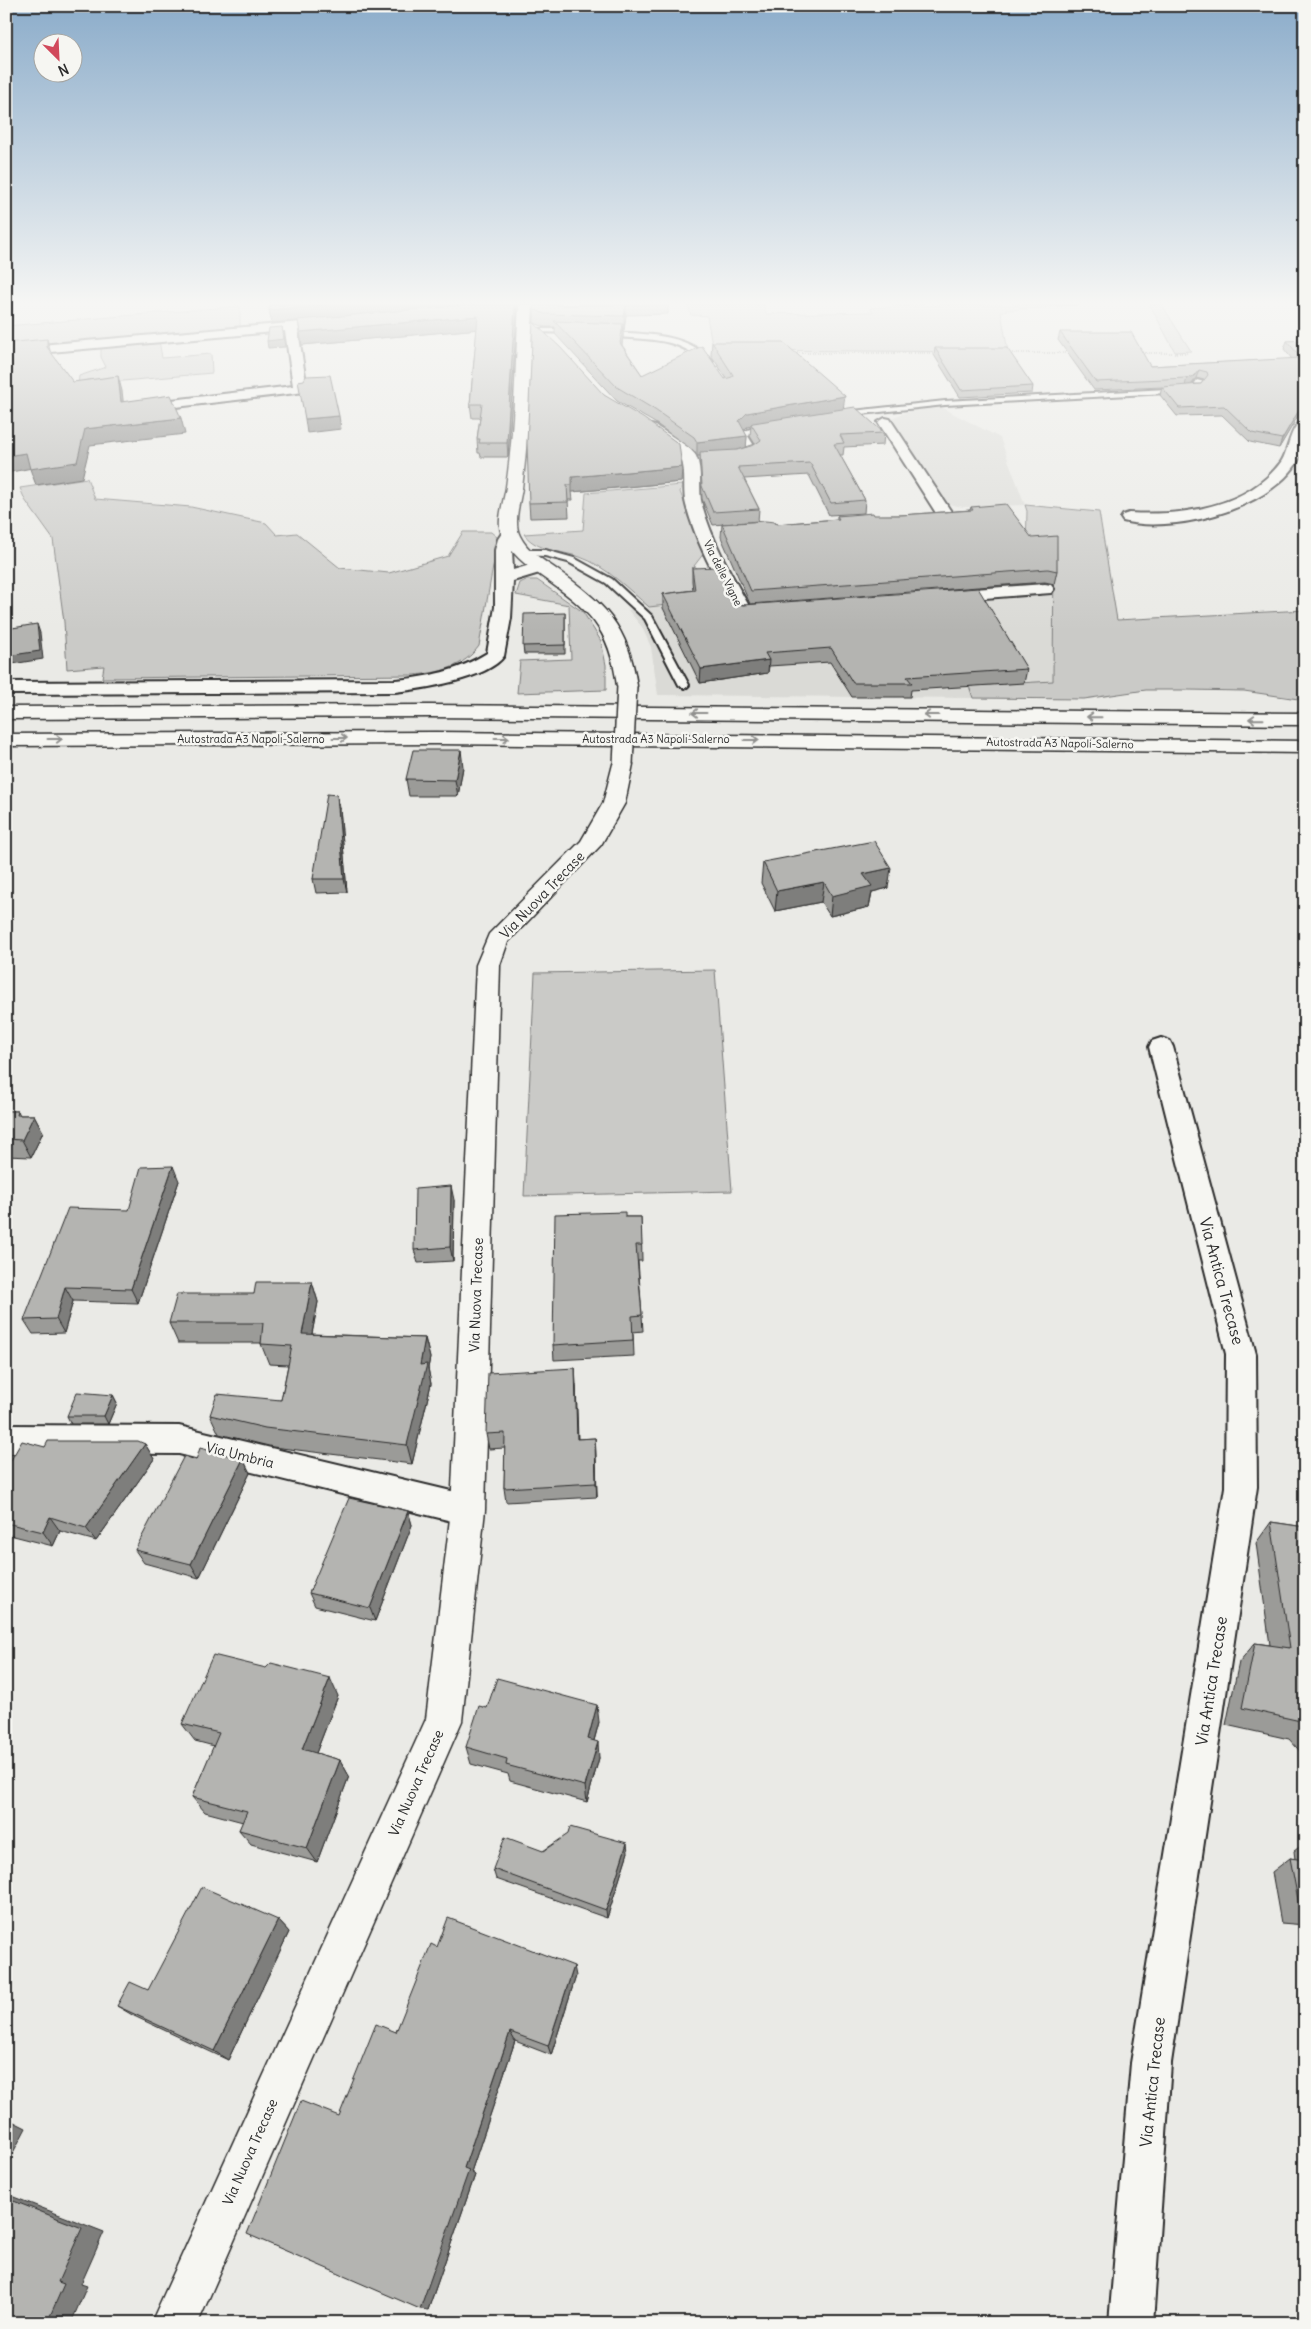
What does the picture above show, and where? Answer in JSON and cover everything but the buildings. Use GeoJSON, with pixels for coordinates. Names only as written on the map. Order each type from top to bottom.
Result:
{"type":"FeatureCollection","features":[{"type":"Feature","properties":{"kind":"main road"},"geometry":{"type":"LineString","coordinates":[[510,533],[508,528],[523,414]]}},
{"type":"Feature","properties":{"kind":"main road","name":"Via Nuova Trecase"},"geometry":{"type":"LineString","coordinates":[[174,2323],[444,1721],[468,1510],[488,965],[497,940],[590,845],[614,804],[624,764],[627,686],[625,662],[608,623],[591,604],[531,561],[510,533]]}},
{"type":"Feature","properties":{"kind":"main road","name":"Autostrada A3 Napoli-Salerno"},"geometry":{"type":"LineString","coordinates":[[6,713],[429,711],[1305,720]]}},
{"type":"Feature","properties":{"kind":"main road","name":"Autostrada A3 Napoli-Salerno"},"geometry":{"type":"LineString","coordinates":[[6,740],[436,738],[1305,746]]}},
{"type":"Feature","properties":{"kind":"street","name":"Via delle Vigne"},"geometry":{"type":"LineString","coordinates":[[635,420],[695,461],[690,490],[702,532],[717,565],[743,612],[782,609]]}},
{"type":"Feature","properties":{"kind":"street"},"geometry":{"type":"LineString","coordinates":[[884,422],[944,513]]}},
{"type":"Feature","properties":{"kind":"street"},"geometry":{"type":"LineString","coordinates":[[1129,518],[1151,521],[1188,518],[1234,503],[1264,487],[1288,465],[1305,424]]}},
{"type":"Feature","properties":{"kind":"street"},"geometry":{"type":"LineString","coordinates":[[926,514],[961,512]]}},
{"type":"Feature","properties":{"kind":"street","name":"Via delle Vigne"},"geometry":{"type":"LineString","coordinates":[[702,532],[721,530]]}},
{"type":"Feature","properties":{"kind":"street"},"geometry":{"type":"LineString","coordinates":[[6,688],[395,686],[430,683],[474,669],[495,656],[499,643],[505,573],[503,543],[510,533]]}},
{"type":"Feature","properties":{"kind":"street"},"geometry":{"type":"LineString","coordinates":[[505,573],[531,561]]}},
{"type":"Feature","properties":{"kind":"street"},"geometry":{"type":"LineString","coordinates":[[926,598],[1045,589]]}},
{"type":"Feature","properties":{"kind":"street","name":"Via Antica Trecase"},"geometry":{"type":"LineString","coordinates":[[1131,2323],[1151,2063],[1241,1487],[1241,1354],[1162,1047]]}},
{"type":"Feature","properties":{"kind":"street","name":"Via Umbria"},"geometry":{"type":"LineString","coordinates":[[6,1439],[179,1440],[468,1510]]}},
{"type":"Feature","properties":{"kind":"lane"},"geometry":{"type":"LineString","coordinates":[[836,415],[848,414]]}},
{"type":"Feature","properties":{"kind":"lane"},"geometry":{"type":"LineString","coordinates":[[736,457],[754,452],[744,435],[750,431],[776,425]]}},
{"type":"Feature","properties":{"kind":"lane"},"geometry":{"type":"LineString","coordinates":[[531,561],[545,553],[571,560],[609,581],[649,618],[684,685]]}},
{"type":"Feature","properties":{"kind":"shaded area"},"geometry":{"type":"Polygon","coordinates":[[[902,414],[954,414],[1000,438],[1025,505],[963,507],[948,504],[940,499],[889,419],[902,414]]]}},
{"type":"Feature","properties":{"kind":"shaded area"},"geometry":{"type":"Polygon","coordinates":[[[87,478],[95,499],[191,507],[266,523],[277,535],[297,533],[340,568],[389,573],[448,556],[463,532],[491,532],[498,538],[479,646],[466,659],[450,668],[433,673],[414,675],[102,678],[104,666],[67,669],[64,622],[53,539],[25,500],[20,488],[87,478]]]}},
{"type":"Feature","properties":{"kind":"shaded area"},"geometry":{"type":"Polygon","coordinates":[[[682,485],[680,492],[704,553],[694,566],[716,580],[728,598],[649,607],[599,566],[580,557],[542,547],[529,540],[524,534],[583,530],[586,493],[682,485]]]}},
{"type":"Feature","properties":{"kind":"shaded area"},"geometry":{"type":"Polygon","coordinates":[[[1025,505],[1099,512],[1117,620],[1305,610],[1305,700],[1244,691],[1188,690],[1146,690],[1084,699],[973,698],[969,686],[1053,681],[1054,550],[1026,551],[1027,511],[1025,505]]]}},
{"type":"Feature","properties":{"kind":"shaded area"},"geometry":{"type":"Polygon","coordinates":[[[1054,549],[1053,681],[969,686],[973,698],[658,695],[651,647],[642,627],[628,610],[728,598],[736,617],[992,599],[969,555],[1054,549]]]}},
{"type":"Feature","properties":{"kind":"shaded area"},"geometry":{"type":"Polygon","coordinates":[[[526,580],[537,580],[583,612],[601,641],[606,665],[606,690],[517,693],[520,661],[571,659],[569,605],[516,595],[520,583],[526,580]]]}},
{"type":"Feature","properties":{"kind":"shaded area"},"geometry":{"type":"Polygon","coordinates":[[[715,970],[732,1191],[524,1196],[535,973],[715,970]]]}}]}
